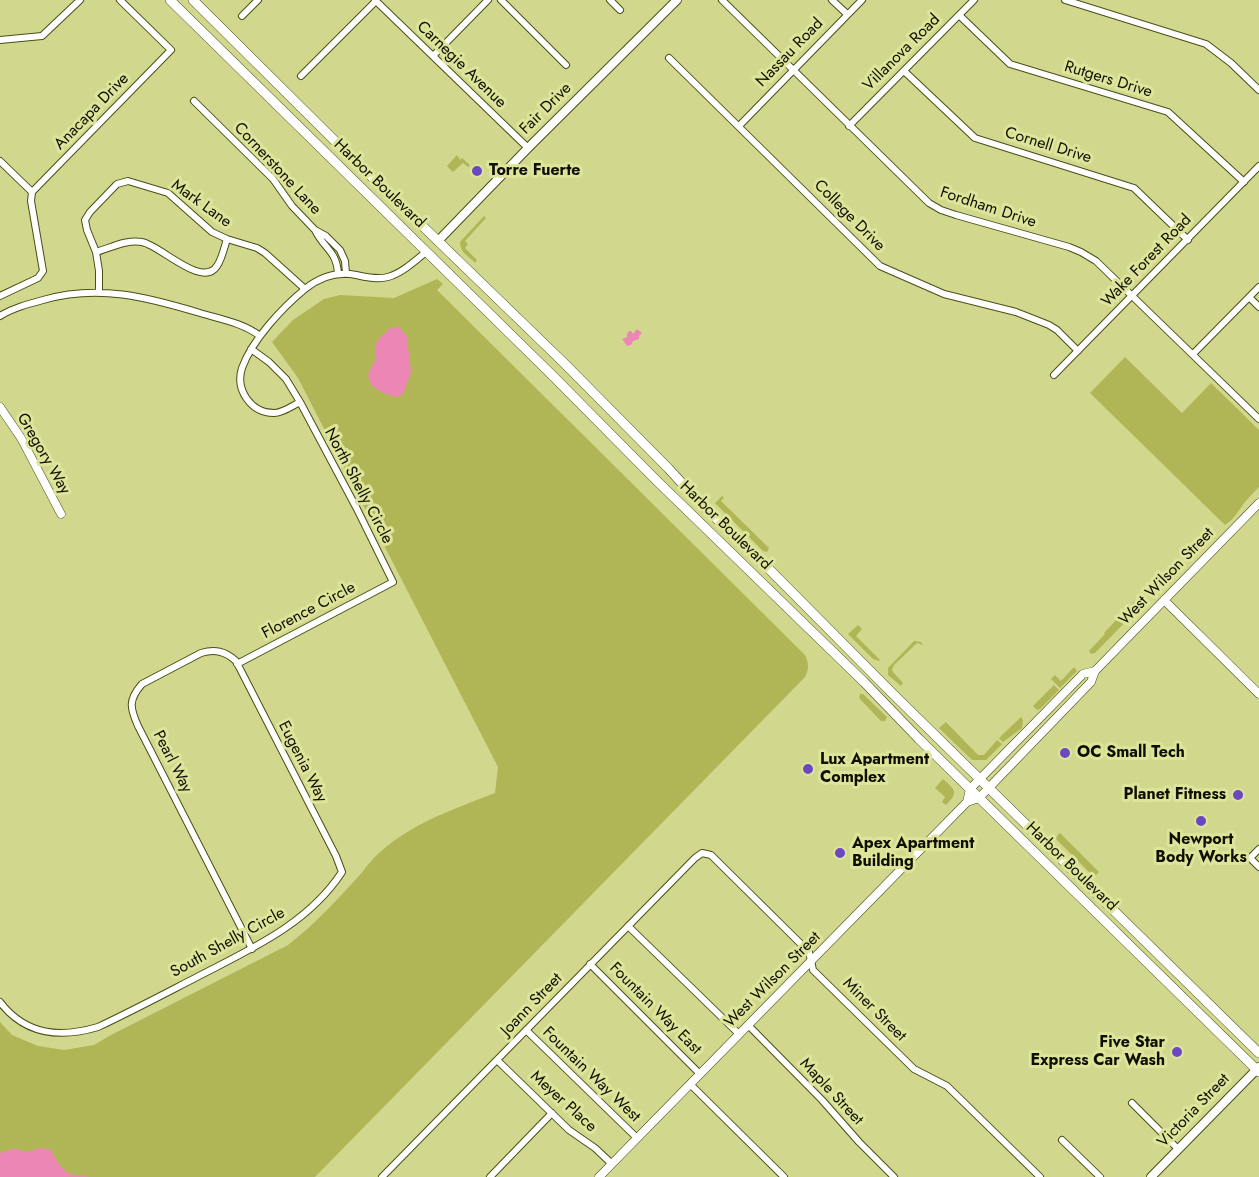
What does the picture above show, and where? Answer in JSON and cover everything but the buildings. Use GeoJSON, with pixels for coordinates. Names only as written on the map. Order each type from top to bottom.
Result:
{"type":"FeatureCollection","features":[{"type":"Feature","properties":{"kind":"main road","name":"Harbor Boulevard"},"geometry":{"type":"LineString","coordinates":[[170,0],[1258,1070]]}},
{"type":"Feature","properties":{"kind":"main road","name":"Harbor Boulevard"},"geometry":{"type":"LineString","coordinates":[[193,0],[564,363],[701,504],[1259,1053]]}},
{"type":"Feature","properties":{"kind":"main road","name":"Fair Drive"},"geometry":{"type":"LineString","coordinates":[[438,241],[676,0]]}},
{"type":"Feature","properties":{"kind":"main road"},"geometry":{"type":"LineString","coordinates":[[426,252],[438,241]]}},
{"type":"Feature","properties":{"kind":"main road","name":"Victoria Street"},"geometry":{"type":"LineString","coordinates":[[1151,1177],[1258,1070]]}},
{"type":"Feature","properties":{"kind":"street"},"geometry":{"type":"LineString","coordinates":[[0,40],[42,36],[80,0]]}},
{"type":"Feature","properties":{"kind":"street","name":"Anacapa Drive"},"geometry":{"type":"LineString","coordinates":[[32,192],[171,50],[120,0]]}},
{"type":"Feature","properties":{"kind":"street"},"geometry":{"type":"LineString","coordinates":[[242,16],[258,0]]}},
{"type":"Feature","properties":{"kind":"street"},"geometry":{"type":"LineString","coordinates":[[433,56],[488,0]]}},
{"type":"Feature","properties":{"kind":"street"},"geometry":{"type":"LineString","coordinates":[[501,0],[566,65]]}},
{"type":"Feature","properties":{"kind":"street"},"geometry":{"type":"LineString","coordinates":[[610,0],[620,9]]}},
{"type":"Feature","properties":{"kind":"street","name":"Fordham Drive"},"geometry":{"type":"LineString","coordinates":[[722,0],[849,126],[935,207],[1081,252],[1100,264],[1259,419]]}},
{"type":"Feature","properties":{"kind":"street"},"geometry":{"type":"LineString","coordinates":[[832,0],[847,14]]}},
{"type":"Feature","properties":{"kind":"street","name":"Nassau Road"},"geometry":{"type":"LineString","coordinates":[[739,126],[862,0]]}},
{"type":"Feature","properties":{"kind":"street","name":"Villanova Road"},"geometry":{"type":"LineString","coordinates":[[849,126],[974,0]]}},
{"type":"Feature","properties":{"kind":"street"},"geometry":{"type":"LineString","coordinates":[[1065,0],[1206,44],[1231,63],[1259,90]]}},
{"type":"Feature","properties":{"kind":"street"},"geometry":{"type":"LineString","coordinates":[[301,75],[376,1]]}},
{"type":"Feature","properties":{"kind":"street","name":"Carnegie Avenue"},"geometry":{"type":"LineString","coordinates":[[376,1],[528,148]]}},
{"type":"Feature","properties":{"kind":"street","name":"Rutgers Drive"},"geometry":{"type":"LineString","coordinates":[[959,15],[1010,64],[1168,112],[1244,182]]}},
{"type":"Feature","properties":{"kind":"street","name":"College Drive"},"geometry":{"type":"LineString","coordinates":[[669,58],[880,266],[944,294],[1016,312],[1049,325],[1078,351]]}},
{"type":"Feature","properties":{"kind":"street","name":"Cornell Drive"},"geometry":{"type":"LineString","coordinates":[[904,71],[975,138],[1134,188],[1188,240]]}},
{"type":"Feature","properties":{"kind":"street","name":"Cornerstone Lane"},"geometry":{"type":"LineString","coordinates":[[194,101],[273,180],[292,206],[315,230],[333,242]]}},
{"type":"Feature","properties":{"kind":"street"},"geometry":{"type":"LineString","coordinates":[[0,161],[32,192],[31,201],[43,271],[38,278],[0,296]]}},
{"type":"Feature","properties":{"kind":"street","name":"Wake Forest Road"},"geometry":{"type":"LineString","coordinates":[[1054,375],[1259,166]]}},
{"type":"Feature","properties":{"kind":"street","name":"Mark Lane"},"geometry":{"type":"LineString","coordinates":[[99,292],[96,252],[85,220],[117,184],[128,181],[168,193],[208,229],[226,239],[266,253],[305,289]]}},
{"type":"Feature","properties":{"kind":"street","name":"Cornerstone Lane"},"geometry":{"type":"LineString","coordinates":[[315,230],[320,241],[335,257],[338,274]]}},
{"type":"Feature","properties":{"kind":"street"},"geometry":{"type":"LineString","coordinates":[[96,252],[124,243],[142,242],[156,247],[183,266],[203,273],[212,272],[218,265],[226,239]]}},
{"type":"Feature","properties":{"kind":"street"},"geometry":{"type":"LineString","coordinates":[[327,248],[333,242],[342,255],[346,274]]}},
{"type":"Feature","properties":{"kind":"street"},"geometry":{"type":"LineString","coordinates":[[300,402],[280,412],[268,412],[253,406],[244,394],[240,379],[243,368],[251,349],[260,336],[305,289],[320,279],[338,274],[388,277],[403,270],[426,252]]}},
{"type":"Feature","properties":{"kind":"street"},"geometry":{"type":"LineString","coordinates":[[1193,354],[1259,287]]}},
{"type":"Feature","properties":{"kind":"street"},"geometry":{"type":"LineString","coordinates":[[0,316],[10,310],[54,297],[99,292],[145,297],[232,322],[260,336]]}},
{"type":"Feature","properties":{"kind":"street"},"geometry":{"type":"LineString","coordinates":[[1249,297],[1259,307]]}},
{"type":"Feature","properties":{"kind":"street","name":"North Shelly Circle"},"geometry":{"type":"LineString","coordinates":[[251,349],[269,362],[286,379],[357,509],[393,582]]}},
{"type":"Feature","properties":{"kind":"street","name":"Gregory Way"},"geometry":{"type":"LineString","coordinates":[[0,408],[21,438],[62,514]]}},
{"type":"Feature","properties":{"kind":"street","name":"West Wilson Street"},"geometry":{"type":"LineString","coordinates":[[600,1177],[967,802],[979,798],[989,788],[1091,682],[1095,670],[1259,503]]}},
{"type":"Feature","properties":{"kind":"street","name":"Florence Circle"},"geometry":{"type":"LineString","coordinates":[[237,664],[393,582]]}},
{"type":"Feature","properties":{"kind":"street"},"geometry":{"type":"LineString","coordinates":[[1164,600],[1259,694]]}},
{"type":"Feature","properties":{"kind":"street","name":"Pearl Way"},"geometry":{"type":"LineString","coordinates":[[237,664],[225,652],[201,653],[142,684],[133,696],[131,708],[138,726],[252,949]]}},
{"type":"Feature","properties":{"kind":"street","name":"Eugenia Way"},"geometry":{"type":"LineString","coordinates":[[237,664],[336,856],[342,872]]}},
{"type":"Feature","properties":{"kind":"street","name":"West Wilson Street"},"geometry":{"type":"LineString","coordinates":[[967,802],[970,789],[979,779],[1083,674],[1095,670]]}},
{"type":"Feature","properties":{"kind":"street"},"geometry":{"type":"LineString","coordinates":[[1259,849],[1250,858],[1259,867]]}},
{"type":"Feature","properties":{"kind":"street","name":"Miner Street"},"geometry":{"type":"LineString","coordinates":[[702,853],[711,855],[809,952],[813,970],[914,1069],[946,1086],[1040,1177]]}},
{"type":"Feature","properties":{"kind":"street","name":"Joann Street"},"geometry":{"type":"LineString","coordinates":[[382,1177],[702,853]]}},
{"type":"Feature","properties":{"kind":"street","name":"South Shelly Circle"},"geometry":{"type":"LineString","coordinates":[[0,1002],[10,1013],[42,1031],[60,1034],[98,1027],[280,933],[302,916],[342,872]]}},
{"type":"Feature","properties":{"kind":"street"},"geometry":{"type":"LineString","coordinates":[[628,926],[739,1034]]}},
{"type":"Feature","properties":{"kind":"street","name":"Fountain Way East"},"geometry":{"type":"LineString","coordinates":[[590,964],[700,1074]]}},
{"type":"Feature","properties":{"kind":"street","name":"Maple Street"},"geometry":{"type":"LineString","coordinates":[[748,1025],[894,1177]]}},
{"type":"Feature","properties":{"kind":"street","name":"Fountain Way West"},"geometry":{"type":"LineString","coordinates":[[526,1030],[637,1138]]}},
{"type":"Feature","properties":{"kind":"street","name":"Meyer Place"},"geometry":{"type":"LineString","coordinates":[[497,1060],[569,1130],[612,1164]]}},
{"type":"Feature","properties":{"kind":"street"},"geometry":{"type":"LineString","coordinates":[[690,1084],[784,1177]]}},
{"type":"Feature","properties":{"kind":"street"},"geometry":{"type":"LineString","coordinates":[[1132,1103],[1178,1149]]}},
{"type":"Feature","properties":{"kind":"street"},"geometry":{"type":"LineString","coordinates":[[490,1177],[552,1113]]}},
{"type":"Feature","properties":{"kind":"street"},"geometry":{"type":"LineString","coordinates":[[1062,1140],[1100,1177]]}},
{"type":"Feature","properties":{"kind":"green space"},"geometry":{"type":"Polygon","coordinates":[[[457,155],[460,160],[462,158],[470,165],[468,167],[463,163],[453,172],[447,166],[457,155]]]}},
{"type":"Feature","properties":{"kind":"green space"},"geometry":{"type":"Polygon","coordinates":[[[484,216],[486,218],[465,241],[468,244],[465,248],[477,260],[475,263],[463,252],[460,242],[484,216]]]}},
{"type":"Feature","properties":{"kind":"green space"},"geometry":{"type":"Polygon","coordinates":[[[437,279],[443,284],[437,290],[805,655],[808,666],[805,677],[315,1177],[0,1177],[0,1022],[12,1035],[38,1046],[64,1050],[94,1045],[288,945],[324,913],[377,855],[397,839],[438,816],[495,793],[498,767],[298,378],[272,342],[293,320],[324,299],[340,295],[394,298],[437,279]]]}},
{"type":"Feature","properties":{"kind":"green space"},"geometry":{"type":"Polygon","coordinates":[[[1125,357],[1182,413],[1211,383],[1259,430],[1259,487],[1225,525],[1090,393],[1125,357]]]}},
{"type":"Feature","properties":{"kind":"green space"},"geometry":{"type":"Polygon","coordinates":[[[722,496],[724,498],[721,501],[769,548],[767,552],[763,551],[715,503],[722,496]]]}},
{"type":"Feature","properties":{"kind":"green space"},"geometry":{"type":"Polygon","coordinates":[[[1136,599],[1139,602],[1138,609],[1095,653],[1091,654],[1089,651],[1136,599]]]}},
{"type":"Feature","properties":{"kind":"green space"},"geometry":{"type":"Polygon","coordinates":[[[858,625],[862,629],[856,636],[879,661],[873,659],[848,634],[858,625]]]}},
{"type":"Feature","properties":{"kind":"green space"},"geometry":{"type":"Polygon","coordinates":[[[914,641],[921,642],[923,645],[917,643],[894,665],[892,670],[903,683],[901,686],[888,675],[888,668],[914,641]]]}},
{"type":"Feature","properties":{"kind":"green space"},"geometry":{"type":"Polygon","coordinates":[[[1074,667],[1077,671],[1060,688],[1051,679],[1055,675],[1061,681],[1074,667]]]}},
{"type":"Feature","properties":{"kind":"green space"},"geometry":{"type":"Polygon","coordinates":[[[1054,685],[1059,690],[1037,710],[1033,706],[1054,685]]]}},
{"type":"Feature","properties":{"kind":"green space"},"geometry":{"type":"Polygon","coordinates":[[[860,694],[863,694],[887,717],[885,721],[881,721],[859,698],[860,694]]]}},
{"type":"Feature","properties":{"kind":"green space"},"geometry":{"type":"Polygon","coordinates":[[[1021,717],[1022,728],[1003,742],[999,738],[1021,717]]]}},
{"type":"Feature","properties":{"kind":"green space"},"geometry":{"type":"Polygon","coordinates":[[[946,722],[978,755],[984,755],[997,740],[1002,744],[986,760],[972,760],[939,728],[946,722]]]}},
{"type":"Feature","properties":{"kind":"green space"},"geometry":{"type":"Polygon","coordinates":[[[943,779],[954,791],[953,797],[946,805],[942,802],[945,797],[935,788],[943,779]]]}},
{"type":"Feature","properties":{"kind":"green space"},"geometry":{"type":"Polygon","coordinates":[[[1060,833],[1099,872],[1094,877],[1055,838],[1060,833]]]}},
{"type":"Feature","properties":{"kind":"shaded area"},"geometry":{"type":"Polygon","coordinates":[[[394,327],[400,328],[407,337],[411,372],[403,394],[398,397],[373,387],[368,374],[375,361],[377,341],[394,327]]]}},
{"type":"Feature","properties":{"kind":"shaded area"},"geometry":{"type":"Polygon","coordinates":[[[637,329],[642,333],[639,339],[627,346],[622,339],[627,337],[629,331],[633,334],[637,329]]]}},
{"type":"Feature","properties":{"kind":"shaded area"},"geometry":{"type":"Polygon","coordinates":[[[41,1148],[51,1150],[60,1166],[67,1172],[91,1177],[0,1177],[0,1153],[12,1149],[26,1152],[41,1148]]]}},
{"type":"Feature","properties":{"kind":"place","name":"Torre Fuerte"},"geometry":{"type":"Point","coordinates":[477,171]}},
{"type":"Feature","properties":{"kind":"place","name":"OC Small Tech"},"geometry":{"type":"Point","coordinates":[1065,753]}},
{"type":"Feature","properties":{"kind":"place","name":"Lux Apartment Complex"},"geometry":{"type":"Point","coordinates":[808,769]}},
{"type":"Feature","properties":{"kind":"place","name":"Planet Fitness"},"geometry":{"type":"Point","coordinates":[1238,795]}},
{"type":"Feature","properties":{"kind":"place","name":"Newport Body Works"},"geometry":{"type":"Point","coordinates":[1201,821]}},
{"type":"Feature","properties":{"kind":"place","name":"Apex Apartment Building"},"geometry":{"type":"Point","coordinates":[840,853]}},
{"type":"Feature","properties":{"kind":"place","name":"Five Star Express Car Wash"},"geometry":{"type":"Point","coordinates":[1177,1052]}}]}
